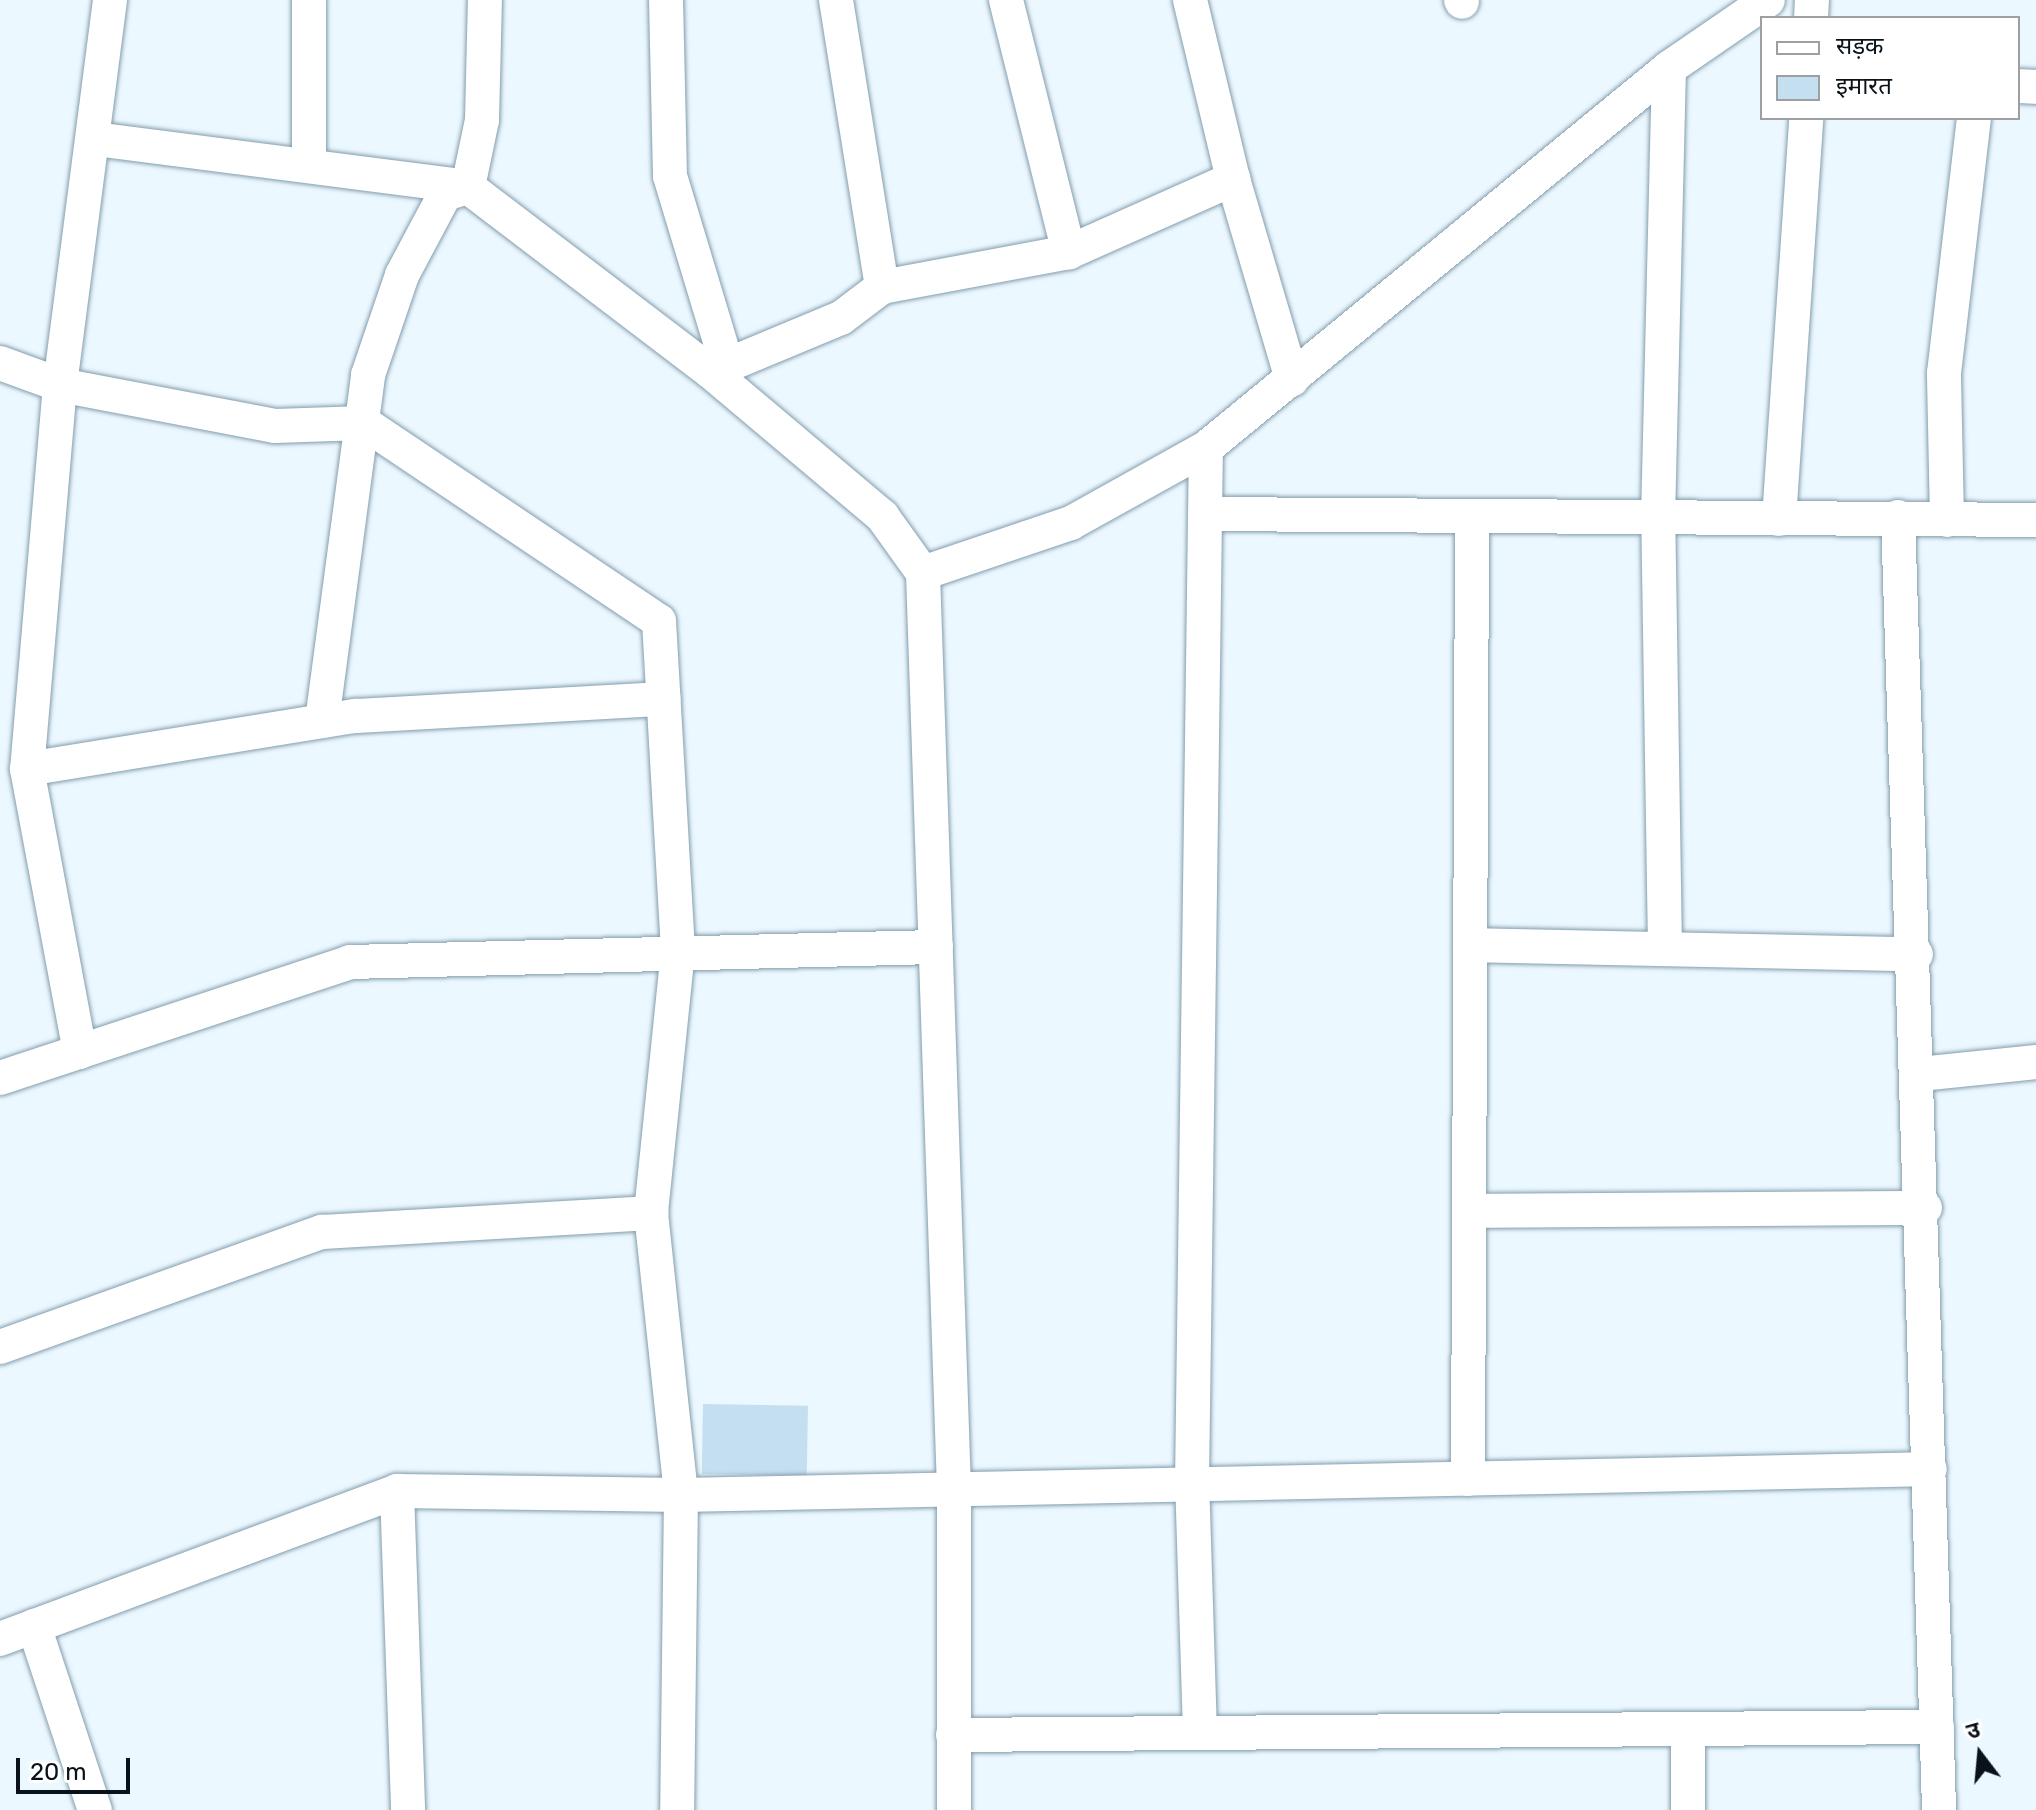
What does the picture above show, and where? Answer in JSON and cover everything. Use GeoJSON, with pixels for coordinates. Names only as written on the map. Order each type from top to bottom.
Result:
{"type":"FeatureCollection","features":[{"type":"Feature","properties":{"kind":"street"},"geometry":{"type":"LineString","coordinates":[[80,1052],[27,769],[60,385],[95,139],[110,0]]}},
{"type":"Feature","properties":{"kind":"street"},"geometry":{"type":"LineString","coordinates":[[309,0],[309,164]]}},
{"type":"Feature","properties":{"kind":"street"},"geometry":{"type":"LineString","coordinates":[[468,187],[482,120],[485,0]]}},
{"type":"Feature","properties":{"kind":"street"},"geometry":{"type":"LineString","coordinates":[[666,0],[670,176],[719,368]]}},
{"type":"Feature","properties":{"kind":"street"},"geometry":{"type":"LineString","coordinates":[[836,0],[882,287]]}},
{"type":"Feature","properties":{"kind":"street"},"geometry":{"type":"LineString","coordinates":[[1006,0],[1069,252]]}},
{"type":"Feature","properties":{"kind":"street"},"geometry":{"type":"LineString","coordinates":[[1190,0],[1233,179],[1292,380]]}},
{"type":"Feature","properties":{"kind":"street"},"geometry":{"type":"LineString","coordinates":[[923,573],[1071,523],[1206,448],[1669,68],[1768,0]]}},
{"type":"Feature","properties":{"kind":"street"},"geometry":{"type":"LineString","coordinates":[[1665,949],[1658,518],[1669,68]]}},
{"type":"Feature","properties":{"kind":"street"},"geometry":{"type":"LineString","coordinates":[[1779,519],[1806,120]]}},
{"type":"Feature","properties":{"kind":"street"},"geometry":{"type":"LineString","coordinates":[[1947,520],[1944,373],[1974,120]]}},
{"type":"Feature","properties":{"kind":"street"},"geometry":{"type":"LineString","coordinates":[[95,139],[309,164],[468,187],[719,368],[882,516],[923,573],[954,1489],[954,1810]]}},
{"type":"Feature","properties":{"kind":"street"},"geometry":{"type":"LineString","coordinates":[[719,368],[841,318],[882,287],[1069,252],[1233,179]]}},
{"type":"Feature","properties":{"kind":"street"},"geometry":{"type":"LineString","coordinates":[[322,721],[368,375],[402,275],[445,194],[468,187]]}},
{"type":"Feature","properties":{"kind":"street"},"geometry":{"type":"LineString","coordinates":[[0,363],[60,385],[275,426],[364,423],[659,621],[678,951],[651,1213],[681,1495],[677,1810]]}},
{"type":"Feature","properties":{"kind":"street"},"geometry":{"type":"LineString","coordinates":[[1200,1733],[1192,1484],[1206,448]]}},
{"type":"Feature","properties":{"kind":"street"},"geometry":{"type":"LineString","coordinates":[[1207,514],[2036,520]]}},
{"type":"Feature","properties":{"kind":"street"},"geometry":{"type":"LineString","coordinates":[[1468,1479],[1472,517]]}},
{"type":"Feature","properties":{"kind":"street"},"geometry":{"type":"LineString","coordinates":[[1898,517],[1925,1208],[1939,1810]]}},
{"type":"Feature","properties":{"kind":"street"},"geometry":{"type":"LineString","coordinates":[[27,769],[322,721],[664,699]]}},
{"type":"Feature","properties":{"kind":"street"},"geometry":{"type":"LineString","coordinates":[[1470,945],[1916,954]]}},
{"type":"Feature","properties":{"kind":"street"},"geometry":{"type":"LineString","coordinates":[[0,1078],[350,962],[678,951],[936,947]]}},
{"type":"Feature","properties":{"kind":"street"},"geometry":{"type":"LineString","coordinates":[[1920,1074],[2036,1062]]}},
{"type":"Feature","properties":{"kind":"street"},"geometry":{"type":"LineString","coordinates":[[1469,1211],[1925,1208]]}},
{"type":"Feature","properties":{"kind":"street"},"geometry":{"type":"LineString","coordinates":[[0,1347],[322,1232],[651,1213]]}},
{"type":"Feature","properties":{"kind":"street"},"geometry":{"type":"LineString","coordinates":[[0,1639],[397,1491],[681,1495],[1930,1469]]}},
{"type":"Feature","properties":{"kind":"street"},"geometry":{"type":"LineString","coordinates":[[397,1491],[408,1810]]}},
{"type":"Feature","properties":{"kind":"street"},"geometry":{"type":"LineString","coordinates":[[34,1626],[95,1810]]}},
{"type":"Feature","properties":{"kind":"street"},"geometry":{"type":"LineString","coordinates":[[953,1735],[1937,1727]]}},
{"type":"Feature","properties":{"kind":"street"},"geometry":{"type":"LineString","coordinates":[[1688,1730],[1688,1810]]}},
{"type":"Feature","properties":{"kind":"building"},"geometry":{"type":"Polygon","coordinates":[[[703,1404],[808,1406],[807,1476],[702,1474],[703,1404]]]}}]}
